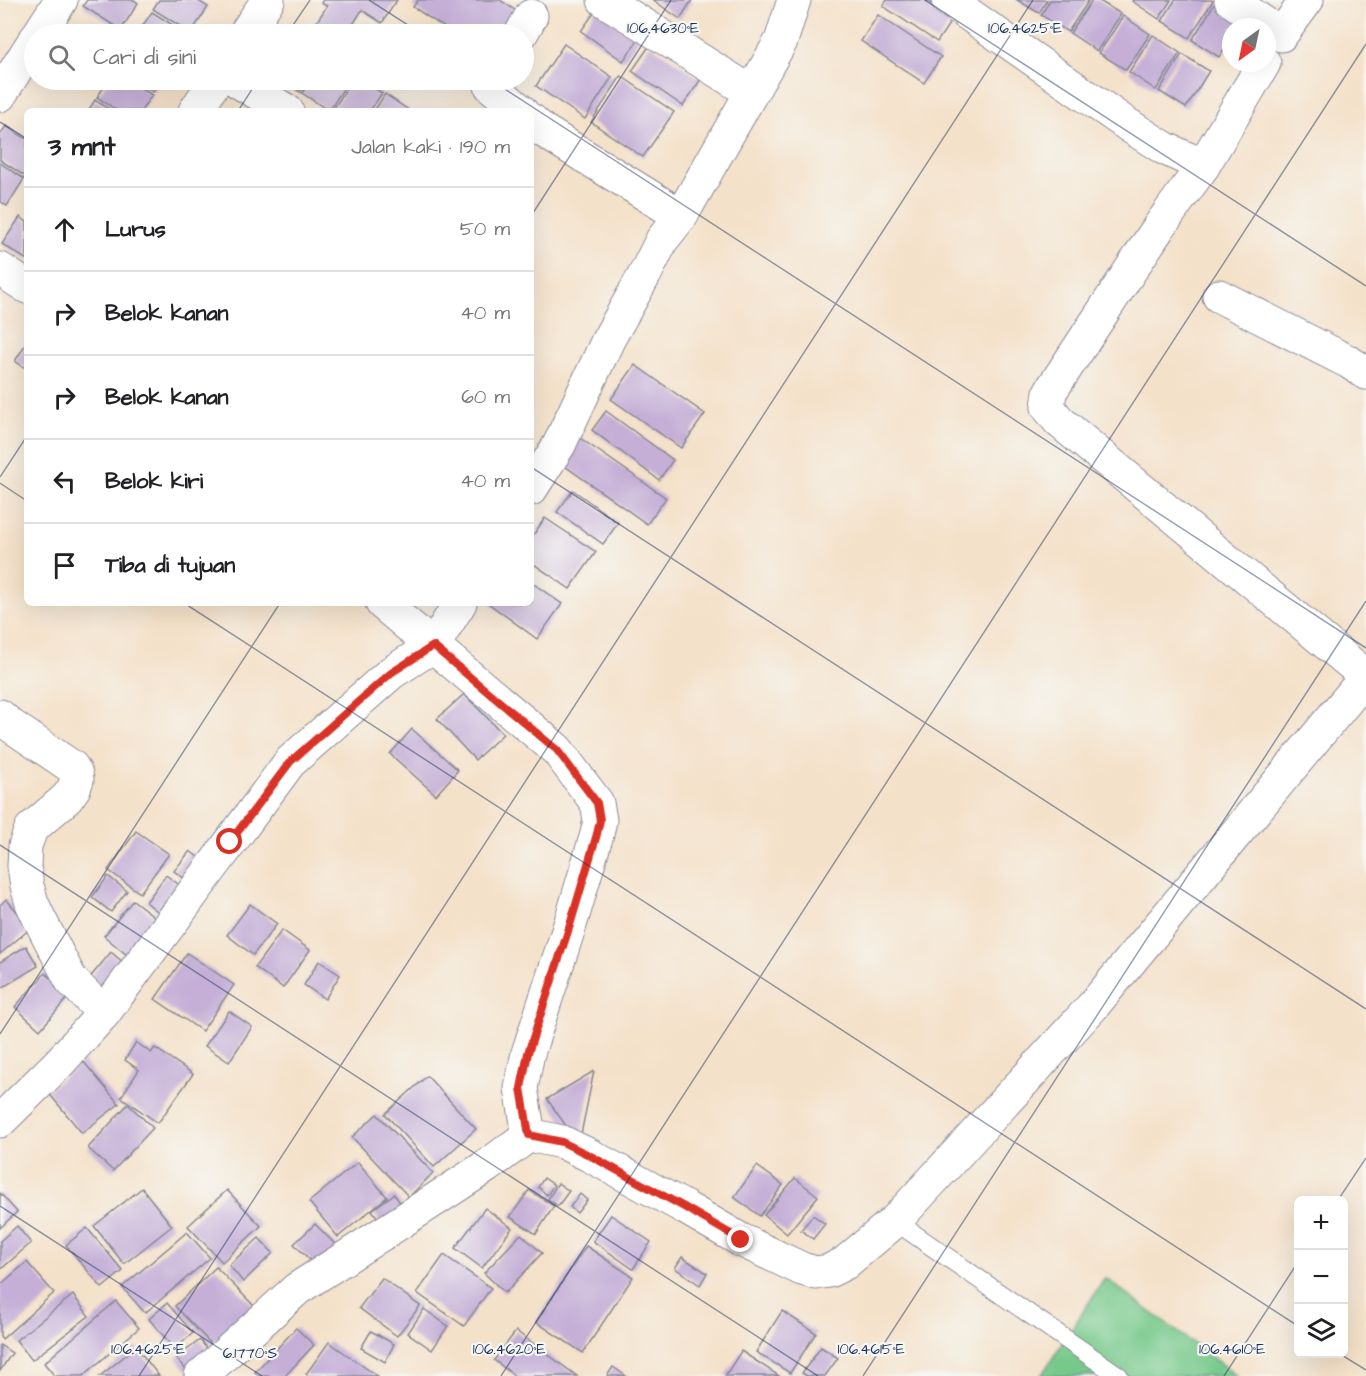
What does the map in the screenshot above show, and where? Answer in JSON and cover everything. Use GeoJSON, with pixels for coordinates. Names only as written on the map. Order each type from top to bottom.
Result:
{"type":"FeatureCollection","features":[{"type":"Feature","properties":{"kind":"street"},"geometry":{"type":"LineString","coordinates":[[45,24],[61,0]]}},
{"type":"Feature","properties":{"kind":"street"},"geometry":{"type":"LineString","coordinates":[[252,24],[268,0]]}},
{"type":"Feature","properties":{"kind":"street"},"geometry":{"type":"LineString","coordinates":[[604,0],[751,92]]}},
{"type":"Feature","properties":{"kind":"street"},"geometry":{"type":"LineString","coordinates":[[534,484],[559,445],[608,340],[662,240],[681,216],[781,41],[794,0]]}},
{"type":"Feature","properties":{"kind":"street"},"geometry":{"type":"LineString","coordinates":[[948,0],[1128,125],[1164,148],[1203,166]]}},
{"type":"Feature","properties":{"kind":"street"},"geometry":{"type":"LineString","coordinates":[[1230,0],[1247,18]]}},
{"type":"Feature","properties":{"kind":"street"},"geometry":{"type":"LineString","coordinates":[[1276,44],[1306,0]]}},
{"type":"Feature","properties":{"kind":"street"},"geometry":{"type":"LineString","coordinates":[[0,95],[24,57]]}},
{"type":"Feature","properties":{"kind":"street"},"geometry":{"type":"LineString","coordinates":[[201,1376],[297,1289],[487,1166],[529,1135],[562,1142],[741,1240],[802,1269],[816,1274],[830,1271],[845,1263],[895,1221],[1092,1007],[1366,677],[1059,421],[1048,407],[1050,392],[1159,227],[1203,166],[1259,72]]}},
{"type":"Feature","properties":{"kind":"street"},"geometry":{"type":"LineString","coordinates":[[197,108],[209,90]]}},
{"type":"Feature","properties":{"kind":"street"},"geometry":{"type":"LineString","coordinates":[[252,90],[282,108]]}},
{"type":"Feature","properties":{"kind":"street"},"geometry":{"type":"LineString","coordinates":[[496,90],[517,108]]}},
{"type":"Feature","properties":{"kind":"street"},"geometry":{"type":"LineString","coordinates":[[534,123],[542,130],[681,216]]}},
{"type":"Feature","properties":{"kind":"street"},"geometry":{"type":"LineString","coordinates":[[0,269],[24,285]]}},
{"type":"Feature","properties":{"kind":"street"},"geometry":{"type":"LineString","coordinates":[[1219,296],[1349,362],[1366,373]]}},
{"type":"Feature","properties":{"kind":"street"},"geometry":{"type":"LineString","coordinates":[[386,606],[557,750],[597,803],[600,820],[597,834],[528,1053],[521,1088],[529,1135]]}},
{"type":"Feature","properties":{"kind":"street"},"geometry":{"type":"LineString","coordinates":[[0,1121],[58,1064],[104,1013],[290,762],[391,673],[433,646],[458,606]]}},
{"type":"Feature","properties":{"kind":"street"},"geometry":{"type":"LineString","coordinates":[[0,716],[72,767],[76,774],[77,780],[67,798],[31,829],[25,846],[24,866],[32,903],[71,980],[104,1013]]}},
{"type":"Feature","properties":{"kind":"lane"},"geometry":{"type":"LineString","coordinates":[[895,1221],[1119,1376]]}},
{"type":"Feature","properties":{"kind":"green space"},"geometry":{"type":"Polygon","coordinates":[[[1105,1278],[1237,1376],[1041,1376],[1105,1278]]]}},
{"type":"Feature","properties":{"kind":"building"},"geometry":{"type":"Polygon","coordinates":[[[87,0],[134,0],[138,3],[125,24],[112,24],[83,6],[87,0]]]}},
{"type":"Feature","properties":{"kind":"building"},"geometry":{"type":"Polygon","coordinates":[[[159,0],[197,0],[208,7],[197,24],[177,24],[153,9],[159,0]]]}},
{"type":"Feature","properties":{"kind":"building"},"geometry":{"type":"Polygon","coordinates":[[[323,0],[397,0],[382,23],[362,10],[353,24],[317,24],[327,6],[321,3],[323,0]]]}},
{"type":"Feature","properties":{"kind":"building"},"geometry":{"type":"Polygon","coordinates":[[[418,0],[500,0],[522,15],[516,24],[439,24],[413,7],[418,0]]]}},
{"type":"Feature","properties":{"kind":"building"},"geometry":{"type":"Polygon","coordinates":[[[653,0],[692,0],[680,19],[653,0]]]}},
{"type":"Feature","properties":{"kind":"building"},"geometry":{"type":"Polygon","coordinates":[[[887,0],[925,0],[953,18],[937,42],[883,6],[887,0]]]}},
{"type":"Feature","properties":{"kind":"building"},"geometry":{"type":"Polygon","coordinates":[[[1017,0],[1047,0],[1039,13],[1017,0]]]}},
{"type":"Feature","properties":{"kind":"building"},"geometry":{"type":"Polygon","coordinates":[[[1050,0],[1089,0],[1068,32],[1041,15],[1050,0]]]}},
{"type":"Feature","properties":{"kind":"building"},"geometry":{"type":"Polygon","coordinates":[[[1092,0],[1098,0],[1121,14],[1097,51],[1070,33],[1092,0]]]}},
{"type":"Feature","properties":{"kind":"building"},"geometry":{"type":"Polygon","coordinates":[[[1133,0],[1171,0],[1159,19],[1133,0]]]}},
{"type":"Feature","properties":{"kind":"building"},"geometry":{"type":"Polygon","coordinates":[[[1175,0],[1213,1],[1189,38],[1162,21],[1175,0]]]}},
{"type":"Feature","properties":{"kind":"building"},"geometry":{"type":"Polygon","coordinates":[[[1215,3],[1240,18],[1222,18],[1222,52],[1219,57],[1192,40],[1215,3]]]}},
{"type":"Feature","properties":{"kind":"building"},"geometry":{"type":"Polygon","coordinates":[[[599,6],[641,36],[623,61],[581,31],[599,6]]]}},
{"type":"Feature","properties":{"kind":"building"},"geometry":{"type":"Polygon","coordinates":[[[152,12],[171,24],[144,24],[152,12]]]}},
{"type":"Feature","properties":{"kind":"building"},"geometry":{"type":"Polygon","coordinates":[[[878,15],[941,57],[924,83],[861,41],[878,15]]]}},
{"type":"Feature","properties":{"kind":"building"},"geometry":{"type":"Polygon","coordinates":[[[1123,16],[1150,34],[1126,70],[1099,53],[1123,16]]]}},
{"type":"Feature","properties":{"kind":"building"},"geometry":{"type":"Polygon","coordinates":[[[1153,35],[1180,53],[1156,90],[1129,72],[1153,35]]]}},
{"type":"Feature","properties":{"kind":"building"},"geometry":{"type":"Polygon","coordinates":[[[564,44],[612,77],[585,119],[536,86],[564,44]]]}},
{"type":"Feature","properties":{"kind":"building"},"geometry":{"type":"Polygon","coordinates":[[[650,45],[701,79],[683,106],[632,71],[650,45]]]}},
{"type":"Feature","properties":{"kind":"building"},"geometry":{"type":"Polygon","coordinates":[[[1182,54],[1209,71],[1186,108],[1159,91],[1182,54]]]}},
{"type":"Feature","properties":{"kind":"building"},"geometry":{"type":"Polygon","coordinates":[[[621,76],[674,112],[643,157],[591,122],[621,76]]]}},
{"type":"Feature","properties":{"kind":"building"},"geometry":{"type":"Polygon","coordinates":[[[102,90],[144,90],[152,95],[143,108],[114,108],[97,97],[102,90]]]}},
{"type":"Feature","properties":{"kind":"building"},"geometry":{"type":"Polygon","coordinates":[[[304,90],[343,90],[331,108],[324,108],[302,93],[304,90]]]}},
{"type":"Feature","properties":{"kind":"building"},"geometry":{"type":"Polygon","coordinates":[[[346,90],[377,90],[382,93],[372,108],[334,108],[346,90]]]}},
{"type":"Feature","properties":{"kind":"building"},"geometry":{"type":"Polygon","coordinates":[[[385,94],[406,108],[376,108],[385,94]]]}},
{"type":"Feature","properties":{"kind":"building"},"geometry":{"type":"Polygon","coordinates":[[[95,100],[107,108],[90,108],[95,100]]]}},
{"type":"Feature","properties":{"kind":"building"},"geometry":{"type":"Polygon","coordinates":[[[6,126],[24,137],[24,176],[0,160],[0,135],[6,126]]]}},
{"type":"Feature","properties":{"kind":"building"},"geometry":{"type":"Polygon","coordinates":[[[0,163],[24,179],[7,206],[0,201],[0,163]]]}},
{"type":"Feature","properties":{"kind":"building"},"geometry":{"type":"Polygon","coordinates":[[[20,217],[24,220],[24,258],[2,244],[20,217]]]}},
{"type":"Feature","properties":{"kind":"building"},"geometry":{"type":"Polygon","coordinates":[[[24,347],[24,367],[15,361],[24,347]]]}},
{"type":"Feature","properties":{"kind":"building"},"geometry":{"type":"Polygon","coordinates":[[[635,365],[705,414],[681,448],[611,399],[635,365]]]}},
{"type":"Feature","properties":{"kind":"building"},"geometry":{"type":"Polygon","coordinates":[[[606,411],[673,460],[659,480],[592,430],[606,411]]]}},
{"type":"Feature","properties":{"kind":"building"},"geometry":{"type":"Polygon","coordinates":[[[580,438],[666,498],[647,524],[562,464],[580,438]]]}},
{"type":"Feature","properties":{"kind":"building"},"geometry":{"type":"Polygon","coordinates":[[[573,490],[618,523],[603,544],[557,512],[573,490]]]}},
{"type":"Feature","properties":{"kind":"building"},"geometry":{"type":"Polygon","coordinates":[[[545,518],[596,552],[570,589],[534,564],[534,534],[545,518]]]}},
{"type":"Feature","properties":{"kind":"building"},"geometry":{"type":"Polygon","coordinates":[[[534,584],[562,604],[537,639],[492,606],[534,606],[534,584]]]}},
{"type":"Feature","properties":{"kind":"building"},"geometry":{"type":"Polygon","coordinates":[[[464,694],[503,734],[475,760],[437,719],[464,694]]]}},
{"type":"Feature","properties":{"kind":"building"},"geometry":{"type":"Polygon","coordinates":[[[412,729],[458,770],[436,795],[390,754],[412,729]]]}},
{"type":"Feature","properties":{"kind":"building"},"geometry":{"type":"Polygon","coordinates":[[[136,831],[169,854],[140,893],[108,870],[136,831]]]}},
{"type":"Feature","properties":{"kind":"building"},"geometry":{"type":"Polygon","coordinates":[[[190,851],[203,861],[188,881],[174,871],[190,851]]]}},
{"type":"Feature","properties":{"kind":"building"},"geometry":{"type":"Polygon","coordinates":[[[166,875],[186,890],[166,918],[146,902],[166,875]]]}},
{"type":"Feature","properties":{"kind":"building"},"geometry":{"type":"Polygon","coordinates":[[[108,876],[127,891],[111,912],[92,897],[108,876]]]}},
{"type":"Feature","properties":{"kind":"building"},"geometry":{"type":"Polygon","coordinates":[[[6,899],[31,928],[0,954],[0,905],[6,899]]]}},
{"type":"Feature","properties":{"kind":"building"},"geometry":{"type":"Polygon","coordinates":[[[133,900],[156,918],[127,955],[104,936],[133,900]]]}},
{"type":"Feature","properties":{"kind":"building"},"geometry":{"type":"Polygon","coordinates":[[[250,904],[277,924],[253,955],[227,935],[250,904]]]}},
{"type":"Feature","properties":{"kind":"building"},"geometry":{"type":"Polygon","coordinates":[[[282,930],[310,950],[283,988],[255,967],[282,930]]]}},
{"type":"Feature","properties":{"kind":"building"},"geometry":{"type":"Polygon","coordinates":[[[26,946],[38,966],[0,989],[0,962],[26,946]]]}},
{"type":"Feature","properties":{"kind":"building"},"geometry":{"type":"Polygon","coordinates":[[[111,952],[130,968],[102,1002],[83,986],[111,952]]]}},
{"type":"Feature","properties":{"kind":"building"},"geometry":{"type":"Polygon","coordinates":[[[187,953],[234,985],[202,1031],[155,999],[187,953]]]}},
{"type":"Feature","properties":{"kind":"building"},"geometry":{"type":"Polygon","coordinates":[[[319,961],[340,975],[325,999],[304,985],[319,961]]]}},
{"type":"Feature","properties":{"kind":"building"},"geometry":{"type":"Polygon","coordinates":[[[45,973],[70,995],[40,1030],[15,1007],[45,973]]]}},
{"type":"Feature","properties":{"kind":"building"},"geometry":{"type":"Polygon","coordinates":[[[229,1011],[252,1027],[229,1062],[205,1046],[229,1011]]]}},
{"type":"Feature","properties":{"kind":"building"},"geometry":{"type":"Polygon","coordinates":[[[136,1042],[151,1053],[155,1048],[193,1074],[158,1123],[121,1097],[139,1070],[125,1060],[136,1042]]]}},
{"type":"Feature","properties":{"kind":"building"},"geometry":{"type":"Polygon","coordinates":[[[83,1061],[119,1104],[82,1133],[47,1091],[83,1061]]]}},
{"type":"Feature","properties":{"kind":"building"},"geometry":{"type":"Polygon","coordinates":[[[594,1071],[579,1144],[547,1099],[594,1071]]]}},
{"type":"Feature","properties":{"kind":"building"},"geometry":{"type":"Polygon","coordinates":[[[427,1076],[476,1129],[434,1167],[385,1114],[427,1076]]]}},
{"type":"Feature","properties":{"kind":"building"},"geometry":{"type":"Polygon","coordinates":[[[128,1104],[153,1128],[113,1171],[88,1148],[128,1104]]]}},
{"type":"Feature","properties":{"kind":"building"},"geometry":{"type":"Polygon","coordinates":[[[377,1114],[433,1173],[409,1197],[352,1137],[377,1114]]]}},
{"type":"Feature","properties":{"kind":"building"},"geometry":{"type":"Polygon","coordinates":[[[358,1162],[387,1197],[338,1237],[309,1202],[358,1162]]]}},
{"type":"Feature","properties":{"kind":"building"},"geometry":{"type":"Polygon","coordinates":[[[757,1166],[783,1185],[760,1216],[734,1197],[757,1166]]]}},
{"type":"Feature","properties":{"kind":"building"},"geometry":{"type":"Polygon","coordinates":[[[544,1178],[554,1185],[547,1195],[538,1187],[544,1178]]]}},
{"type":"Feature","properties":{"kind":"building"},"geometry":{"type":"Polygon","coordinates":[[[795,1178],[818,1196],[787,1234],[764,1215],[795,1178]]]}},
{"type":"Feature","properties":{"kind":"building"},"geometry":{"type":"Polygon","coordinates":[[[558,1183],[569,1191],[558,1206],[548,1199],[558,1183]]]}},
{"type":"Feature","properties":{"kind":"building"},"geometry":{"type":"Polygon","coordinates":[[[142,1188],[172,1226],[124,1264],[94,1226],[142,1188]]]}},
{"type":"Feature","properties":{"kind":"building"},"geometry":{"type":"Polygon","coordinates":[[[227,1190],[261,1226],[222,1262],[188,1226],[227,1190]]]}},
{"type":"Feature","properties":{"kind":"building"},"geometry":{"type":"Polygon","coordinates":[[[529,1190],[554,1206],[536,1234],[510,1217],[529,1190]]]}},
{"type":"Feature","properties":{"kind":"building"},"geometry":{"type":"Polygon","coordinates":[[[0,1193],[17,1212],[0,1228],[0,1193]]]}},
{"type":"Feature","properties":{"kind":"building"},"geometry":{"type":"Polygon","coordinates":[[[394,1194],[406,1211],[384,1227],[372,1210],[394,1194]]]}},
{"type":"Feature","properties":{"kind":"building"},"geometry":{"type":"Polygon","coordinates":[[[580,1194],[587,1200],[577,1213],[570,1207],[580,1194]]]}},
{"type":"Feature","properties":{"kind":"building"},"geometry":{"type":"Polygon","coordinates":[[[485,1208],[512,1228],[482,1268],[455,1248],[485,1208]]]}},
{"type":"Feature","properties":{"kind":"building"},"geometry":{"type":"Polygon","coordinates":[[[611,1215],[651,1242],[633,1269],[593,1241],[611,1215]]]}},
{"type":"Feature","properties":{"kind":"building"},"geometry":{"type":"Polygon","coordinates":[[[813,1215],[825,1224],[813,1239],[801,1230],[813,1215]]]}},
{"type":"Feature","properties":{"kind":"building"},"geometry":{"type":"Polygon","coordinates":[[[315,1224],[339,1248],[319,1269],[294,1244],[315,1224]]]}},
{"type":"Feature","properties":{"kind":"building"},"geometry":{"type":"Polygon","coordinates":[[[17,1226],[31,1243],[0,1270],[0,1241],[17,1226]]]}},
{"type":"Feature","properties":{"kind":"building"},"geometry":{"type":"Polygon","coordinates":[[[87,1228],[123,1271],[102,1288],[66,1245],[87,1228]]]}},
{"type":"Feature","properties":{"kind":"building"},"geometry":{"type":"Polygon","coordinates":[[[187,1232],[210,1258],[145,1313],[122,1287],[187,1232]]]}},
{"type":"Feature","properties":{"kind":"building"},"geometry":{"type":"Polygon","coordinates":[[[521,1234],[542,1253],[505,1293],[484,1273],[521,1234]]]}},
{"type":"Feature","properties":{"kind":"building"},"geometry":{"type":"Polygon","coordinates":[[[259,1238],[273,1253],[243,1282],[229,1265],[259,1238]]]}},
{"type":"Feature","properties":{"kind":"building"},"geometry":{"type":"Polygon","coordinates":[[[586,1246],[633,1277],[583,1353],[536,1322],[586,1246]]]}},
{"type":"Feature","properties":{"kind":"building"},"geometry":{"type":"Polygon","coordinates":[[[444,1255],[491,1288],[464,1326],[417,1293],[444,1255]]]}},
{"type":"Feature","properties":{"kind":"building"},"geometry":{"type":"Polygon","coordinates":[[[682,1257],[707,1273],[700,1285],[675,1268],[682,1257]]]}},
{"type":"Feature","properties":{"kind":"building"},"geometry":{"type":"Polygon","coordinates":[[[27,1262],[54,1293],[2,1339],[0,1336],[0,1285],[27,1262]]]}},
{"type":"Feature","properties":{"kind":"building"},"geometry":{"type":"Polygon","coordinates":[[[216,1267],[254,1306],[212,1345],[175,1306],[216,1267]]]}},
{"type":"Feature","properties":{"kind":"building"},"geometry":{"type":"Polygon","coordinates":[[[382,1278],[420,1306],[397,1336],[359,1308],[382,1278]]]}},
{"type":"Feature","properties":{"kind":"building"},"geometry":{"type":"Polygon","coordinates":[[[73,1295],[89,1316],[32,1360],[16,1340],[73,1295]]]}},
{"type":"Feature","properties":{"kind":"building"},"geometry":{"type":"Polygon","coordinates":[[[116,1301],[139,1328],[83,1376],[55,1376],[44,1363],[116,1301]]]}},
{"type":"Feature","properties":{"kind":"building"},"geometry":{"type":"Polygon","coordinates":[[[167,1303],[193,1333],[175,1349],[149,1319],[167,1303]]]}},
{"type":"Feature","properties":{"kind":"building"},"geometry":{"type":"Polygon","coordinates":[[[424,1309],[448,1326],[432,1350],[408,1333],[424,1309]]]}},
{"type":"Feature","properties":{"kind":"building"},"geometry":{"type":"Polygon","coordinates":[[[782,1311],[816,1333],[790,1373],[756,1352],[782,1311]]]}},
{"type":"Feature","properties":{"kind":"building"},"geometry":{"type":"Polygon","coordinates":[[[296,1328],[314,1345],[285,1376],[259,1376],[255,1372],[296,1328]]]}},
{"type":"Feature","properties":{"kind":"building"},"geometry":{"type":"Polygon","coordinates":[[[371,1331],[394,1344],[385,1362],[361,1348],[371,1331]]]}},
{"type":"Feature","properties":{"kind":"building"},"geometry":{"type":"Polygon","coordinates":[[[516,1331],[577,1376],[515,1376],[494,1360],[516,1331]]]}},
{"type":"Feature","properties":{"kind":"building"},"geometry":{"type":"Polygon","coordinates":[[[200,1340],[214,1358],[191,1376],[176,1358],[200,1340]]]}},
{"type":"Feature","properties":{"kind":"building"},"geometry":{"type":"Polygon","coordinates":[[[329,1342],[377,1376],[309,1376],[306,1374],[329,1342]]]}},
{"type":"Feature","properties":{"kind":"building"},"geometry":{"type":"Polygon","coordinates":[[[0,1345],[12,1353],[0,1371],[0,1345]]]}},
{"type":"Feature","properties":{"kind":"building"},"geometry":{"type":"Polygon","coordinates":[[[136,1347],[159,1376],[100,1376],[136,1347]]]}},
{"type":"Feature","properties":{"kind":"building"},"geometry":{"type":"Polygon","coordinates":[[[821,1347],[838,1358],[825,1376],[807,1376],[802,1373],[821,1347]]]}},
{"type":"Feature","properties":{"kind":"building"},"geometry":{"type":"Polygon","coordinates":[[[741,1351],[779,1376],[725,1376],[741,1351]]]}},
{"type":"Feature","properties":{"kind":"building"},"geometry":{"type":"Polygon","coordinates":[[[613,1367],[626,1376],[607,1376],[613,1367]]]}},
{"type":"Feature","properties":{"kind":"route"},"geometry":{"type":"LineString","coordinates":[[230,842],[290,762],[391,673],[433,646],[557,750],[597,803],[600,820],[597,834],[528,1053],[521,1088],[529,1135],[562,1142],[589,1155],[741,1240]]}}]}
